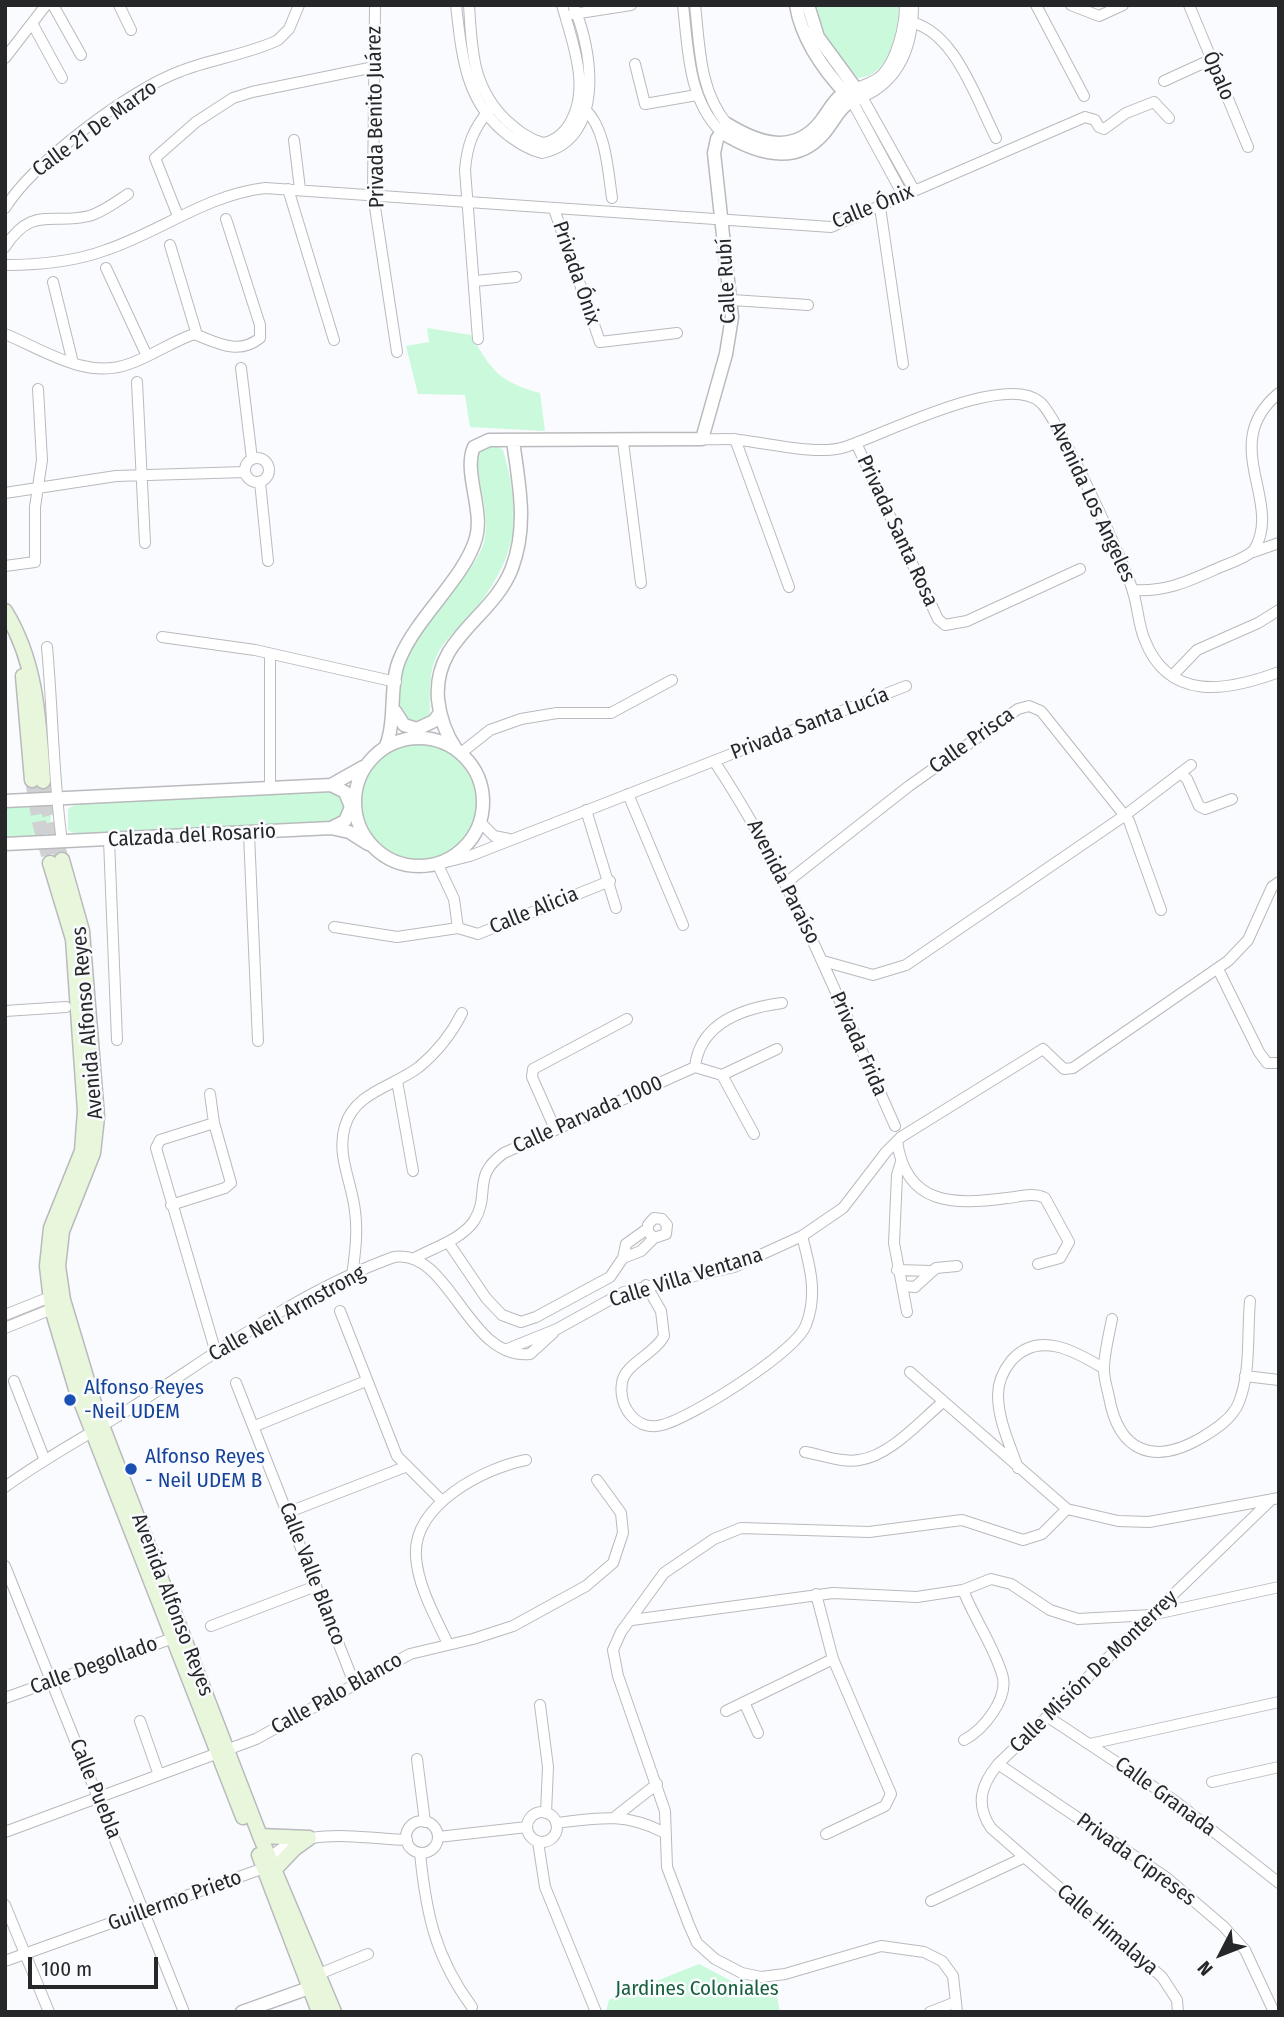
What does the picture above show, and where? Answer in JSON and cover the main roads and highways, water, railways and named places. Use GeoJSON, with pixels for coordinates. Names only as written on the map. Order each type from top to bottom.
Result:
{"type":"FeatureCollection","features":[{"type":"Feature","properties":{"kind":"main road"},"geometry":{"type":"LineString","coordinates":[[5,611],[19,634],[31,666],[38,780],[24,683],[17,653],[5,630]]}},
{"type":"Feature","properties":{"kind":"main road","name":"Avenida Alfonso Reyes"},"geometry":{"type":"LineString","coordinates":[[98,1429],[76,1389],[51,1303],[47,1266],[51,1228],[82,1151],[85,1111],[73,939],[56,862],[82,931],[97,1117],[93,1153],[62,1231],[59,1282],[98,1429],[223,1751],[334,2012]]}},
{"type":"Feature","properties":{"kind":"main road","name":"Avenida Alfonso Reyes"},"geometry":{"type":"LineString","coordinates":[[223,1751],[260,1836],[319,2012]]}},
{"type":"Feature","properties":{"kind":"main road"},"geometry":{"type":"LineString","coordinates":[[260,1836],[309,1838],[270,1865]]}},
{"type":"Feature","properties":{"kind":"main road"},"geometry":{"type":"LineString","coordinates":[[310,1988],[325,2012]]}},
{"type":"Feature","properties":{"kind":"tunnel"},"geometry":{"type":"LineString","coordinates":[[32,780],[50,863]]}},
{"type":"Feature","properties":{"kind":"tunnel"},"geometry":{"type":"LineString","coordinates":[[43,781],[46,803],[62,860]]}},
{"type":"Feature","properties":{"kind":"place","name":"Alfonso Reyes -Neil UDEM"},"geometry":{"type":"Point","coordinates":[70,1400]}},
{"type":"Feature","properties":{"kind":"place","name":"Alfonso Reyes - Neil UDEM B"},"geometry":{"type":"Point","coordinates":[131,1469]}},
{"type":"Feature","properties":{"kind":"park label","name":"Jardines Coloniales"},"geometry":{"type":"Point","coordinates":[697,1989]}}]}
